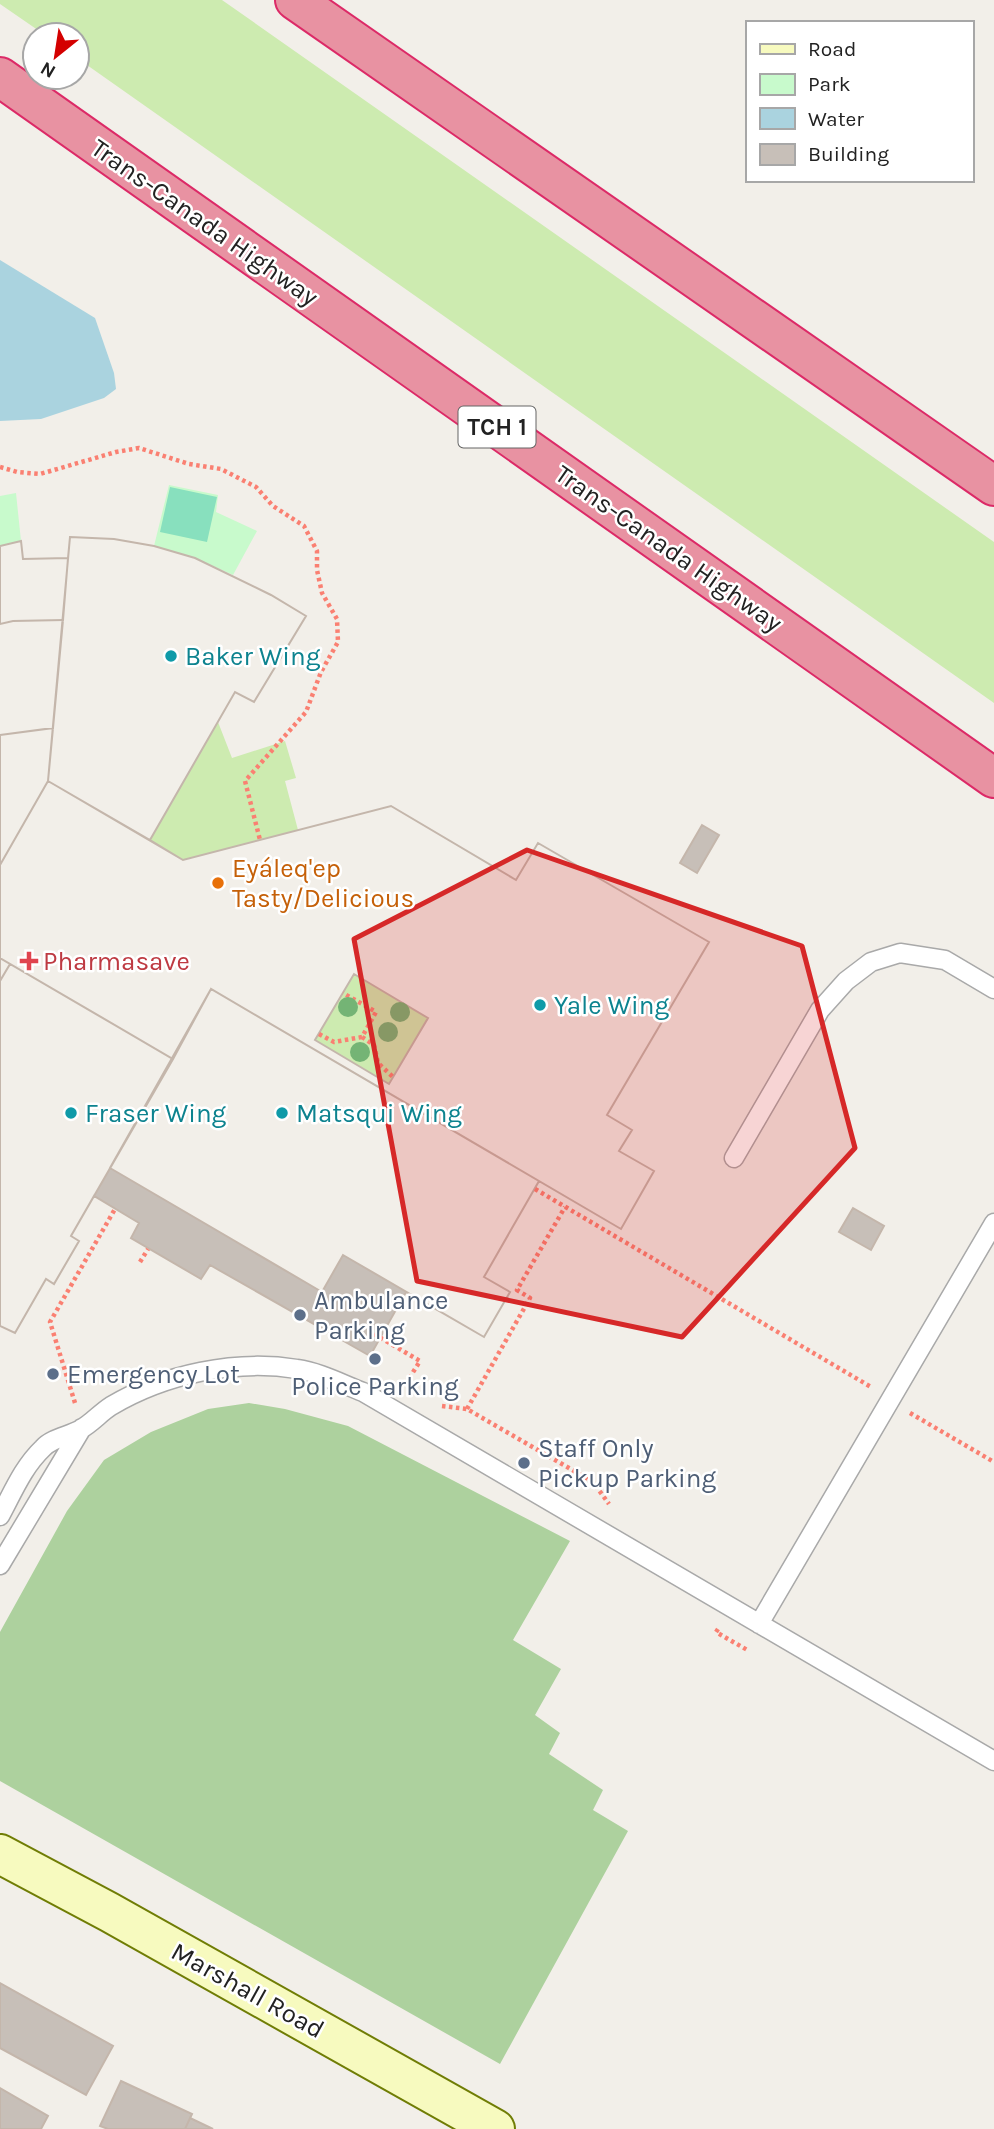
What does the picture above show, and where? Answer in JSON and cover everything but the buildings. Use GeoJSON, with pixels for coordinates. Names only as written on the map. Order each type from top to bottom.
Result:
{"type":"FeatureCollection","features":[{"type":"Feature","properties":{"kind":"highway"},"geometry":{"type":"LineString","coordinates":[[295,0],[994,485]]}},
{"type":"Feature","properties":{"kind":"highway","name":"Trans-Canada Highway"},"geometry":{"type":"LineString","coordinates":[[0,77],[994,778]]}},
{"type":"Feature","properties":{"kind":"main road","name":"Marshall Road"},"geometry":{"type":"LineString","coordinates":[[0,1854],[109,1912],[495,2129]]}},
{"type":"Feature","properties":{"kind":"lane"},"geometry":{"type":"LineString","coordinates":[[734,1158],[820,1010],[846,981],[871,962],[900,953],[945,960],[994,989]]}},
{"type":"Feature","properties":{"kind":"lane"},"geometry":{"type":"LineString","coordinates":[[759,1624],[994,1223]]}},
{"type":"Feature","properties":{"kind":"lane"},"geometry":{"type":"LineString","coordinates":[[0,1516],[25,1468],[45,1445],[82,1428],[109,1407],[163,1382],[199,1373],[247,1366],[299,1369],[363,1392],[994,1761]]}},
{"type":"Feature","properties":{"kind":"lane"},"geometry":{"type":"LineString","coordinates":[[0,1565],[82,1428]]}},
{"type":"Feature","properties":{"kind":"path"},"geometry":{"type":"LineString","coordinates":[[0,467],[40,474],[139,448],[189,464],[220,469],[256,487],[273,506],[304,526],[317,551],[317,570],[322,593],[337,619],[338,642],[321,672],[306,712],[245,781],[260,839]]}},
{"type":"Feature","properties":{"kind":"path"},"geometry":{"type":"LineString","coordinates":[[343,993],[376,1012],[362,1037]]}},
{"type":"Feature","properties":{"kind":"path"},"geometry":{"type":"LineString","coordinates":[[319,1034],[334,1042],[362,1037],[374,1045],[378,1063],[393,1077]]}},
{"type":"Feature","properties":{"kind":"path"},"geometry":{"type":"LineString","coordinates":[[534,1189],[892,1399],[918,1419],[994,1462]]}},
{"type":"Feature","properties":{"kind":"path"},"geometry":{"type":"LineString","coordinates":[[467,1409],[530,1298],[517,1290],[565,1207]]}},
{"type":"Feature","properties":{"kind":"path"},"geometry":{"type":"LineString","coordinates":[[67,1410],[76,1403],[50,1322],[115,1209]]}},
{"type":"Feature","properties":{"kind":"path"},"geometry":{"type":"LineString","coordinates":[[140,1262],[148,1249]]}},
{"type":"Feature","properties":{"kind":"highlighted area"},"geometry":{"type":"Polygon","coordinates":[[[527,850],[802,946],[855,1148],[682,1337],[417,1281],[354,939],[527,850]]]}},
{"type":"Feature","properties":{"kind":"green space"},"geometry":{"type":"Polygon","coordinates":[[[0,0],[222,0],[994,542],[994,703],[91,68],[91,21],[25,21],[0,4],[0,0]]]}},
{"type":"Feature","properties":{"kind":"green space"},"geometry":{"type":"Polygon","coordinates":[[[169,485],[218,495],[216,512],[257,531],[233,575],[195,558],[154,546],[169,485]]]}},
{"type":"Feature","properties":{"kind":"green space"},"geometry":{"type":"Polygon","coordinates":[[[170,487],[217,497],[207,542],[160,532],[170,487]]]}},
{"type":"Feature","properties":{"kind":"green space"},"geometry":{"type":"Polygon","coordinates":[[[16,493],[21,541],[0,546],[0,496],[16,493]]]}},
{"type":"Feature","properties":{"kind":"green space"},"geometry":{"type":"Polygon","coordinates":[[[218,722],[232,758],[285,741],[296,778],[285,781],[298,830],[183,860],[150,840],[218,722]]]}},
{"type":"Feature","properties":{"kind":"green space"},"geometry":{"type":"Polygon","coordinates":[[[354,974],[428,1018],[389,1084],[315,1040],[354,974]]]}},
{"type":"Feature","properties":{"kind":"green space"},"geometry":{"type":"Polygon","coordinates":[[[249,1403],[285,1409],[348,1426],[570,1541],[513,1640],[561,1669],[535,1715],[560,1733],[549,1754],[603,1790],[593,1810],[628,1831],[500,2064],[0,1781],[0,1632],[67,1511],[104,1460],[151,1432],[208,1409],[249,1403]]]}},
{"type":"Feature","properties":{"kind":"water"},"geometry":{"type":"Polygon","coordinates":[[[0,260],[95,318],[114,373],[116,389],[104,398],[41,419],[0,421],[0,260]]]}},
{"type":"Feature","properties":{"kind":"place","name":"Baker Wing"},"geometry":{"type":"Point","coordinates":[171,656]}},
{"type":"Feature","properties":{"kind":"place","name":"Eyáleq'ep Tasty/Delicious"},"geometry":{"type":"Point","coordinates":[218,883]}},
{"type":"Feature","properties":{"kind":"place","name":"Pharmasave"},"geometry":{"type":"Point","coordinates":[29,961]}},
{"type":"Feature","properties":{"kind":"place","name":"Yale Wing"},"geometry":{"type":"Point","coordinates":[540,1005]}},
{"type":"Feature","properties":{"kind":"place","name":"Fraser Wing"},"geometry":{"type":"Point","coordinates":[71,1113]}},
{"type":"Feature","properties":{"kind":"place","name":"Matsqui Wing"},"geometry":{"type":"Point","coordinates":[282,1113]}},
{"type":"Feature","properties":{"kind":"place","name":"Ambulance Parking"},"geometry":{"type":"Point","coordinates":[300,1315]}},
{"type":"Feature","properties":{"kind":"place","name":"Police Parking"},"geometry":{"type":"Point","coordinates":[375,1359]}},
{"type":"Feature","properties":{"kind":"place","name":"Emergency Lot"},"geometry":{"type":"Point","coordinates":[53,1374]}},
{"type":"Feature","properties":{"kind":"place","name":"Staff Only Pickup Parking"},"geometry":{"type":"Point","coordinates":[524,1463]}}]}
